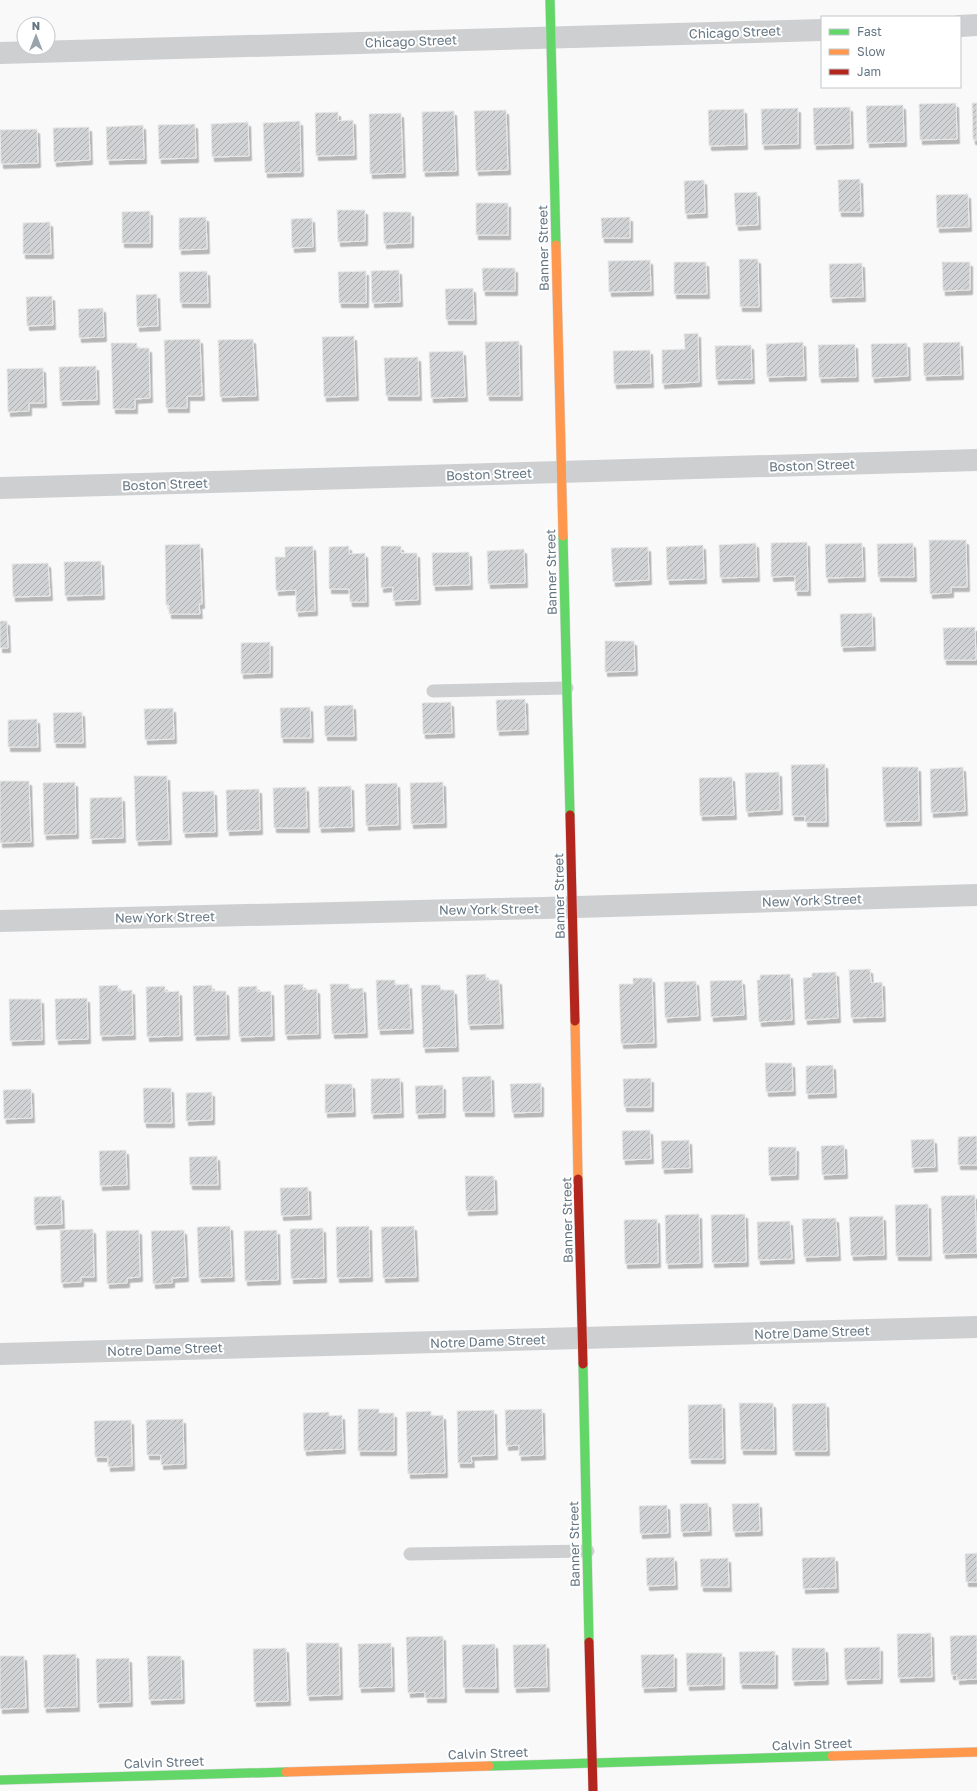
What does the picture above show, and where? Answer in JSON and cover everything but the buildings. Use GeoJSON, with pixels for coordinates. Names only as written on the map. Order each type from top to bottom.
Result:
{"type":"FeatureCollection","features":[{"type":"Feature","properties":{"kind":"street","name":"Banner Street"},"geometry":{"type":"LineString","coordinates":[[550,0],[593,1791]]}},
{"type":"Feature","properties":{"kind":"street"},"geometry":{"type":"LineString","coordinates":[[961,26],[977,25]]}},
{"type":"Feature","properties":{"kind":"street","name":"Chicago Street"},"geometry":{"type":"LineString","coordinates":[[0,53],[821,30]]}},
{"type":"Feature","properties":{"kind":"street","name":"Boston Street"},"geometry":{"type":"LineString","coordinates":[[0,488],[977,460]]}},
{"type":"Feature","properties":{"kind":"street","name":"New York Street"},"geometry":{"type":"LineString","coordinates":[[0,920],[572,907],[977,895]]}},
{"type":"Feature","properties":{"kind":"street","name":"Notre Dame Street"},"geometry":{"type":"LineString","coordinates":[[0,1354],[977,1327]]}},
{"type":"Feature","properties":{"kind":"street","name":"Calvin Street"},"geometry":{"type":"LineString","coordinates":[[0,1780],[977,1752]]}},
{"type":"Feature","properties":{"kind":"lane"},"geometry":{"type":"LineString","coordinates":[[433,691],[567,688]]}},
{"type":"Feature","properties":{"kind":"lane"},"geometry":{"type":"LineString","coordinates":[[410,1554],[588,1551]]}},
{"type":"Feature","properties":{"kind":"traffic: fast"},"geometry":{"type":"LineString","coordinates":[[550,0],[556,245]]}},
{"type":"Feature","properties":{"kind":"traffic: fast"},"geometry":{"type":"LineString","coordinates":[[563,536],[570,815]]}},
{"type":"Feature","properties":{"kind":"traffic: fast"},"geometry":{"type":"LineString","coordinates":[[583,1364],[589,1642]]}},
{"type":"Feature","properties":{"kind":"traffic: fast"},"geometry":{"type":"LineString","coordinates":[[489,1766],[832,1756]]}},
{"type":"Feature","properties":{"kind":"traffic: fast"},"geometry":{"type":"LineString","coordinates":[[0,1780],[286,1772]]}},
{"type":"Feature","properties":{"kind":"traffic: slow"},"geometry":{"type":"LineString","coordinates":[[556,245],[563,536]]}},
{"type":"Feature","properties":{"kind":"traffic: slow"},"geometry":{"type":"LineString","coordinates":[[575,1021],[578,1179]]}},
{"type":"Feature","properties":{"kind":"traffic: slow"},"geometry":{"type":"LineString","coordinates":[[832,1756],[977,1752]]}},
{"type":"Feature","properties":{"kind":"traffic: slow"},"geometry":{"type":"LineString","coordinates":[[286,1772],[489,1766]]}},
{"type":"Feature","properties":{"kind":"traffic: jam"},"geometry":{"type":"LineString","coordinates":[[570,815],[575,1021]]}},
{"type":"Feature","properties":{"kind":"traffic: jam"},"geometry":{"type":"LineString","coordinates":[[578,1179],[583,1364]]}},
{"type":"Feature","properties":{"kind":"traffic: jam"},"geometry":{"type":"LineString","coordinates":[[589,1642],[593,1791]]}}]}
